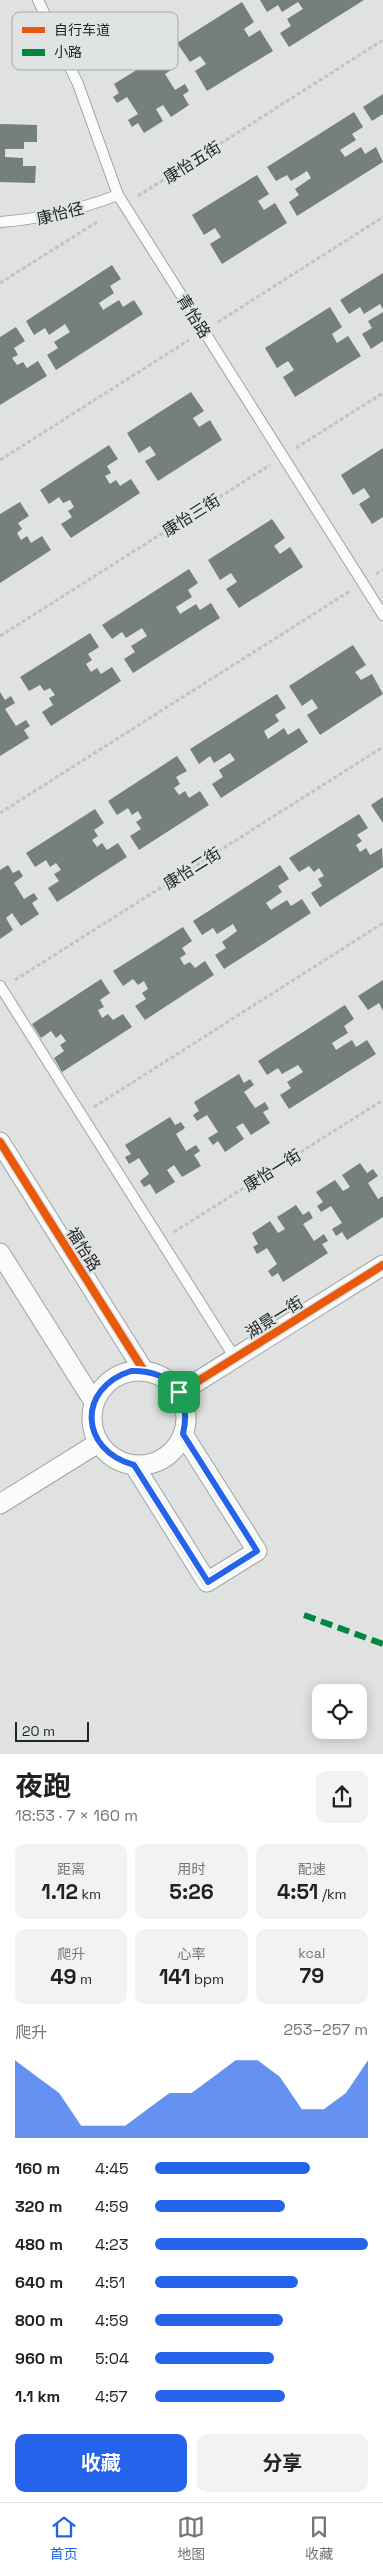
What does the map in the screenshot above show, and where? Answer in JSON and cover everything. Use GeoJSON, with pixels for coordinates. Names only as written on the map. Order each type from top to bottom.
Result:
{"type":"FeatureCollection","features":[{"type":"Feature","properties":{"kind":"street","name":"福怡路"},"geometry":{"type":"LineString","coordinates":[[0,1142],[144,1371]]}},
{"type":"Feature","properties":{"kind":"street"},"geometry":{"type":"LineString","coordinates":[[0,1253],[94,1402]]}},
{"type":"Feature","properties":{"kind":"street","name":"湖景一街"},"geometry":{"type":"LineString","coordinates":[[179,1392],[383,1265]]}},
{"type":"Feature","properties":{"kind":"street"},"geometry":{"type":"LineString","coordinates":[[131,1371],[158,1374],[170,1382],[179,1392],[185,1406],[186,1420],[183,1434],[169,1454],[158,1461],[134,1465],[120,1461],[108,1454],[98,1443],[93,1430],[91,1416],[94,1402],[100,1391],[114,1378],[131,1371]]}},
{"type":"Feature","properties":{"kind":"street"},"geometry":{"type":"LineString","coordinates":[[134,1465],[208,1582],[257,1551],[183,1434]]}},
{"type":"Feature","properties":{"kind":"street"},"geometry":{"type":"LineString","coordinates":[[0,1504],[98,1443]]}},
{"type":"Feature","properties":{"kind":"lane","name":"青怡路"},"geometry":{"type":"LineString","coordinates":[[38,0],[44,12]]}},
{"type":"Feature","properties":{"kind":"lane","name":"青怡路"},"geometry":{"type":"LineString","coordinates":[[71,70],[118,195],[383,615]]}},
{"type":"Feature","properties":{"kind":"lane","name":"康怡径"},"geometry":{"type":"LineString","coordinates":[[0,222],[33,220],[76,211],[118,195]]}},
{"type":"Feature","properties":{"kind":"lane"},"geometry":{"type":"LineString","coordinates":[[1,988],[235,1358]]}},
{"type":"Feature","properties":{"kind":"path"},"geometry":{"type":"LineString","coordinates":[[0,813],[383,570]]}},
{"type":"Feature","properties":{"kind":"path"},"geometry":{"type":"LineString","coordinates":[[81,1115],[383,923]]}},
{"type":"Feature","properties":{"kind":"building"},"geometry":{"type":"Polygon","coordinates":[[[260,0],[364,0],[289,47],[280,33],[291,26],[287,19],[303,9],[298,2],[282,12],[278,5],[267,12],[260,0]]]}},
{"type":"Feature","properties":{"kind":"building"},"geometry":{"type":"Polygon","coordinates":[[[242,2],[254,22],[244,29],[249,37],[260,30],[273,51],[207,91],[195,71],[206,64],[200,56],[190,62],[178,42],[242,2]]]}},
{"type":"Feature","properties":{"kind":"building"},"geometry":{"type":"Polygon","coordinates":[[[136,70],[171,70],[165,74],[175,90],[185,84],[189,91],[183,95],[189,105],[171,117],[163,105],[156,109],[163,121],[144,133],[138,123],[132,127],[128,120],[138,114],[127,97],[117,103],[113,97],[119,93],[114,84],[136,70]]]}},
{"type":"Feature","properties":{"kind":"building"},"geometry":{"type":"Polygon","coordinates":[[[383,94],[383,114],[372,121],[363,107],[383,94]]]}},
{"type":"Feature","properties":{"kind":"building"},"geometry":{"type":"Polygon","coordinates":[[[354,112],[363,127],[352,134],[356,140],[340,150],[345,157],[361,147],[365,154],[376,147],[383,162],[297,216],[289,202],[299,195],[295,189],[311,178],[307,171],[291,181],[287,175],[276,181],[267,167],[354,112]]]}},
{"type":"Feature","properties":{"kind":"building"},"geometry":{"type":"Polygon","coordinates":[[[0,124],[37,125],[37,142],[24,142],[24,149],[5,149],[5,157],[23,158],[23,166],[36,166],[35,183],[0,182],[0,124]]]}},
{"type":"Feature","properties":{"kind":"building"},"geometry":{"type":"Polygon","coordinates":[[[257,175],[269,194],[258,201],[264,210],[275,203],[287,223],[222,264],[210,244],[221,237],[215,228],[204,235],[192,215],[257,175]]]}},
{"type":"Feature","properties":{"kind":"building"},"geometry":{"type":"Polygon","coordinates":[[[112,265],[121,279],[110,286],[114,293],[99,303],[103,310],[119,300],[123,307],[134,300],[143,314],[56,370],[47,355],[58,348],[54,342],[70,332],[65,324],[49,335],[45,328],[34,335],[26,321],[112,265]]]}},
{"type":"Feature","properties":{"kind":"building"},"geometry":{"type":"Polygon","coordinates":[[[383,273],[383,309],[380,304],[364,314],[360,307],[349,314],[340,300],[383,273]]]}},
{"type":"Feature","properties":{"kind":"building"},"geometry":{"type":"Polygon","coordinates":[[[330,307],[342,327],[332,334],[337,343],[348,336],[361,356],[295,397],[283,377],[294,370],[288,361],[277,368],[265,348],[330,307]]]}},
{"type":"Feature","properties":{"kind":"building"},"geometry":{"type":"Polygon","coordinates":[[[383,312],[383,341],[371,349],[362,334],[372,328],[368,321],[383,312]]]}},
{"type":"Feature","properties":{"kind":"building"},"geometry":{"type":"Polygon","coordinates":[[[16,327],[25,341],[14,348],[18,355],[12,358],[17,365],[23,362],[27,368],[38,361],[47,376],[0,405],[0,337],[16,327]]]}},
{"type":"Feature","properties":{"kind":"building"},"geometry":{"type":"Polygon","coordinates":[[[191,392],[204,411],[193,418],[199,427],[210,420],[222,440],[158,481],[145,461],[156,455],[150,446],[139,453],[127,433],[191,392]]]}},
{"type":"Feature","properties":{"kind":"building"},"geometry":{"type":"Polygon","coordinates":[[[109,445],[118,459],[107,466],[111,473],[105,476],[110,484],[116,480],[120,486],[131,479],[140,493],[71,538],[61,524],[72,517],[68,511],[74,507],[70,500],[63,503],[59,497],[49,504],[40,490],[109,445]]]}},
{"type":"Feature","properties":{"kind":"building"},"geometry":{"type":"Polygon","coordinates":[[[383,448],[383,517],[372,524],[359,504],[370,497],[364,488],[353,495],[341,475],[383,448]]]}},
{"type":"Feature","properties":{"kind":"building"},"geometry":{"type":"Polygon","coordinates":[[[20,502],[29,516],[18,523],[22,529],[17,533],[21,540],[27,536],[31,543],[42,536],[51,550],[0,583],[0,514],[20,502]]]}},
{"type":"Feature","properties":{"kind":"building"},"geometry":{"type":"Polygon","coordinates":[[[272,519],[285,538],[274,546],[280,554],[290,547],[303,567],[239,608],[226,589],[237,582],[231,573],[220,580],[208,560],[272,519]]]}},
{"type":"Feature","properties":{"kind":"building"},"geometry":{"type":"Polygon","coordinates":[[[189,569],[198,583],[188,590],[192,597],[176,607],[180,614],[196,604],[200,610],[211,603],[220,618],[133,673],[124,659],[135,652],[131,646],[147,636],[142,628],[126,638],[122,632],[112,639],[102,625],[189,569]]]}},
{"type":"Feature","properties":{"kind":"building"},"geometry":{"type":"Polygon","coordinates":[[[90,633],[99,647],[88,654],[92,660],[86,664],[91,672],[97,668],[101,674],[112,667],[121,681],[51,726],[42,712],[53,705],[49,698],[55,695],[50,688],[44,691],[40,685],[29,691],[20,677],[90,633]]]}},
{"type":"Feature","properties":{"kind":"building"},"geometry":{"type":"Polygon","coordinates":[[[353,645],[366,665],[355,672],[361,680],[372,674],[383,694],[320,735],[307,715],[318,708],[312,699],[302,706],[289,686],[353,645]]]}},
{"type":"Feature","properties":{"kind":"building"},"geometry":{"type":"Polygon","coordinates":[[[0,692],[5,700],[11,696],[15,703],[5,709],[16,726],[26,720],[30,726],[24,730],[29,738],[0,756],[0,692]]]}},
{"type":"Feature","properties":{"kind":"building"},"geometry":{"type":"Polygon","coordinates":[[[277,694],[286,708],[275,715],[279,721],[264,731],[268,739],[284,728],[288,735],[299,728],[308,742],[221,798],[212,784],[223,777],[219,770],[235,760],[230,753],[214,763],[210,756],[199,764],[190,749],[277,694]]]}},
{"type":"Feature","properties":{"kind":"building"},"geometry":{"type":"Polygon","coordinates":[[[177,756],[187,771],[176,777],[180,784],[174,788],[179,795],[185,791],[189,798],[200,791],[209,805],[139,850],[130,836],[141,829],[136,822],[142,818],[138,811],[132,815],[128,808],[117,815],[108,801],[177,756]]]}},
{"type":"Feature","properties":{"kind":"building"},"geometry":{"type":"Polygon","coordinates":[[[383,797],[383,823],[371,805],[383,797]]]}},
{"type":"Feature","properties":{"kind":"building"},"geometry":{"type":"Polygon","coordinates":[[[95,809],[104,823],[94,830],[98,836],[92,840],[97,847],[102,843],[107,850],[118,843],[127,857],[57,902],[48,888],[59,881],[54,874],[61,870],[56,863],[50,867],[46,860],[35,867],[26,853],[95,809]]]}},
{"type":"Feature","properties":{"kind":"building"},"geometry":{"type":"Polygon","coordinates":[[[359,814],[368,828],[357,835],[362,841],[356,845],[360,852],[366,848],[370,855],[382,848],[383,867],[320,907],[311,893],[322,886],[318,879],[324,876],[319,868],[314,872],[309,866],[299,872],[289,858],[359,814]]]}},
{"type":"Feature","properties":{"kind":"building"},"geometry":{"type":"Polygon","coordinates":[[[8,865],[13,873],[19,870],[23,876],[14,883],[24,899],[34,893],[38,899],[32,903],[39,914],[21,926],[12,913],[6,918],[13,930],[0,939],[0,870],[8,865]]]}},
{"type":"Feature","properties":{"kind":"building"},"geometry":{"type":"Polygon","coordinates":[[[280,865],[289,879],[278,886],[282,892],[266,903],[271,910],[287,900],[291,906],[302,899],[311,913],[224,969],[215,955],[226,948],[222,942],[237,931],[233,924],[217,934],[213,928],[202,935],[193,921],[280,865]]]}},
{"type":"Feature","properties":{"kind":"building"},"geometry":{"type":"Polygon","coordinates":[[[183,927],[192,941],[182,948],[186,954],[180,958],[184,965],[190,962],[195,968],[205,961],[214,975],[145,1020],[135,1006],[146,999],[142,993],[148,989],[144,981],[138,985],[133,979],[123,986],[113,971],[183,927]]]}},
{"type":"Feature","properties":{"kind":"building"},"geometry":{"type":"Polygon","coordinates":[[[101,979],[110,993],[100,1000],[104,1007],[98,1010],[102,1018],[108,1014],[113,1020],[123,1014],[132,1027],[62,1072],[54,1058],[64,1051],[60,1045],[66,1041],[61,1034],[56,1038],[51,1031],[41,1038],[32,1024],[101,979]]]}},
{"type":"Feature","properties":{"kind":"building"},"geometry":{"type":"Polygon","coordinates":[[[383,980],[383,1011],[379,1003],[368,1010],[358,996],[383,980]]]}},
{"type":"Feature","properties":{"kind":"building"},"geometry":{"type":"Polygon","coordinates":[[[345,1005],[354,1019],[344,1026],[348,1033],[332,1043],[336,1050],[352,1040],[356,1047],[367,1040],[376,1054],[289,1109],[280,1095],[291,1088],[287,1082],[303,1072],[298,1065],[282,1074],[278,1068],[267,1075],[258,1061],[345,1005]]]}},
{"type":"Feature","properties":{"kind":"building"},"geometry":{"type":"Polygon","coordinates":[[[239,1074],[244,1083],[250,1079],[254,1085],[244,1092],[255,1108],[265,1102],[269,1109],[263,1112],[270,1123],[251,1135],[243,1123],[236,1127],[244,1139],[225,1152],[218,1141],[213,1145],[208,1138],[218,1132],[207,1115],[197,1121],[193,1115],[199,1111],[194,1102],[239,1074]]]}},
{"type":"Feature","properties":{"kind":"building"},"geometry":{"type":"Polygon","coordinates":[[[170,1117],[175,1125],[181,1122],[185,1128],[176,1134],[186,1151],[196,1145],[200,1151],[194,1155],[201,1166],[182,1177],[174,1165],[167,1170],[175,1182],[156,1194],[150,1184],[144,1187],[140,1181],[149,1174],[139,1158],[129,1164],[125,1157],[131,1154],[125,1145],[170,1117]]]}},
{"type":"Feature","properties":{"kind":"building"},"geometry":{"type":"Polygon","coordinates":[[[360,1163],[367,1173],[373,1169],[378,1176],[368,1183],[378,1199],[383,1196],[383,1217],[347,1240],[342,1232],[336,1236],[332,1229],[342,1223],[331,1206],[321,1212],[317,1206],[323,1202],[316,1192],[335,1180],[343,1191],[350,1187],[342,1175],[360,1163]]]}},
{"type":"Feature","properties":{"kind":"building"},"geometry":{"type":"Polygon","coordinates":[[[296,1205],[303,1215],[309,1211],[313,1218],[303,1224],[314,1241],[324,1234],[328,1241],[322,1244],[328,1253],[283,1282],[278,1273],[272,1277],[268,1271],[277,1264],[267,1248],[257,1254],[253,1247],[258,1244],[252,1233],[270,1221],[278,1233],[285,1229],[277,1217],[296,1205]]]}},
{"type":"Feature","properties":{"kind":"marked path"},"geometry":{"type":"LineString","coordinates":[[304,1615],[383,1644]]}},
{"type":"Feature","properties":{"kind":"cycle path"},"geometry":{"type":"LineString","coordinates":[[0,1142],[144,1371]]}},
{"type":"Feature","properties":{"kind":"cycle path"},"geometry":{"type":"LineString","coordinates":[[179,1393],[383,1265]]}},
{"type":"Feature","properties":{"kind":"cycle path"},"geometry":{"type":"LineString","coordinates":[[134,1465],[207,1582],[257,1551],[183,1434]]}},
{"type":"Feature","properties":{"kind":"route"},"geometry":{"type":"LineString","coordinates":[[131,1371],[158,1374],[170,1382],[179,1392],[185,1406],[186,1420],[183,1434],[257,1551],[208,1582],[134,1465],[120,1461],[108,1454],[98,1443],[93,1430],[91,1416],[94,1402],[108,1381],[119,1375],[131,1371]]}}]}
